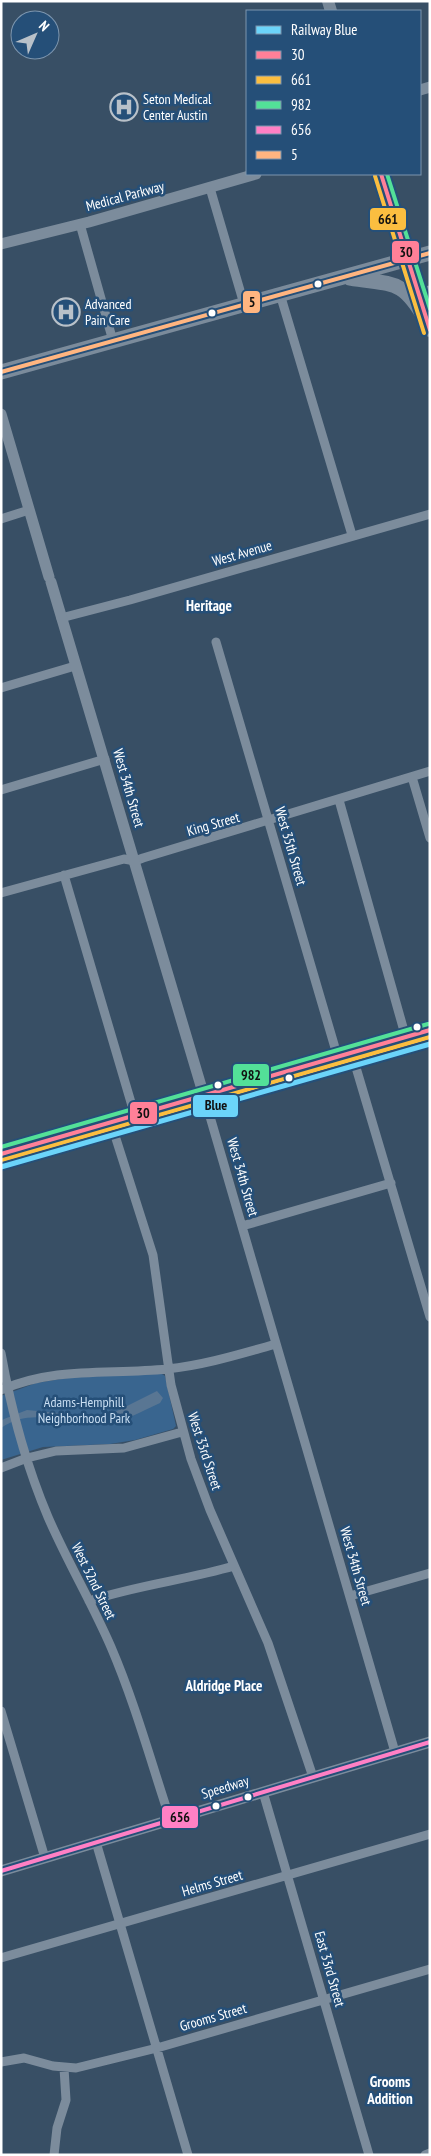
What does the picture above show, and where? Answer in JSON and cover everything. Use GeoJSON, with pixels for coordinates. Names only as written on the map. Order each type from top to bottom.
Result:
{"type":"FeatureCollection","features":[{"type":"Feature","properties":{"kind":"main road"},"geometry":{"type":"LineString","coordinates":[[381,175],[406,260],[428,325]]}},
{"type":"Feature","properties":{"kind":"main road"},"geometry":{"type":"LineString","coordinates":[[1,372],[430,253]]}},
{"type":"Feature","properties":{"kind":"main road"},"geometry":{"type":"LineString","coordinates":[[343,277],[392,283],[407,294],[428,325]]}},
{"type":"Feature","properties":{"kind":"main road"},"geometry":{"type":"LineString","coordinates":[[428,325],[430,292]]}},
{"type":"Feature","properties":{"kind":"main road"},"geometry":{"type":"LineString","coordinates":[[1,1154],[430,1030]]}},
{"type":"Feature","properties":{"kind":"street","name":"Medical Parkway"},"geometry":{"type":"LineString","coordinates":[[1,244],[80,224],[253,175]]}},
{"type":"Feature","properties":{"kind":"street"},"geometry":{"type":"LineString","coordinates":[[210,188],[244,304]]}},
{"type":"Feature","properties":{"kind":"street"},"geometry":{"type":"LineString","coordinates":[[80,224],[113,341]]}},
{"type":"Feature","properties":{"kind":"street"},"geometry":{"type":"LineString","coordinates":[[280,294],[352,535]]}},
{"type":"Feature","properties":{"kind":"street","name":"West 34th Street"},"geometry":{"type":"LineString","coordinates":[[1,414],[75,666],[105,759],[395,1752]]}},
{"type":"Feature","properties":{"kind":"street"},"geometry":{"type":"LineString","coordinates":[[1,519],[29,510]]}},
{"type":"Feature","properties":{"kind":"street","name":"West Avenue"},"geometry":{"type":"LineString","coordinates":[[62,618],[430,514]]}},
{"type":"Feature","properties":{"kind":"street","name":"West 35th Street"},"geometry":{"type":"LineString","coordinates":[[216,642],[270,822],[345,1056],[391,1183],[430,1317]]}},
{"type":"Feature","properties":{"kind":"street"},"geometry":{"type":"LineString","coordinates":[[1,688],[75,666]]}},
{"type":"Feature","properties":{"kind":"street"},"geometry":{"type":"LineString","coordinates":[[1,790],[105,759]]}},
{"type":"Feature","properties":{"kind":"street","name":"King Street"},"geometry":{"type":"LineString","coordinates":[[1,893],[124,859],[135,861],[270,822],[430,772]]}},
{"type":"Feature","properties":{"kind":"street"},"geometry":{"type":"LineString","coordinates":[[412,777],[430,838]]}},
{"type":"Feature","properties":{"kind":"street"},"geometry":{"type":"LineString","coordinates":[[339,800],[406,1038]]}},
{"type":"Feature","properties":{"kind":"street"},"geometry":{"type":"LineString","coordinates":[[64,875],[135,1116]]}},
{"type":"Feature","properties":{"kind":"street","name":"West 33rd Street"},"geometry":{"type":"LineString","coordinates":[[110,1123],[154,1255],[168,1369],[182,1432],[201,1488],[268,1644],[312,1776]]}},
{"type":"Feature","properties":{"kind":"street"},"geometry":{"type":"LineString","coordinates":[[242,1226],[391,1183]]}},
{"type":"Feature","properties":{"kind":"street"},"geometry":{"type":"LineString","coordinates":[[5,1388],[68,1372],[168,1369],[210,1362],[276,1344]]}},
{"type":"Feature","properties":{"kind":"street","name":"West 32nd Street"},"geometry":{"type":"LineString","coordinates":[[1,1353],[5,1388],[48,1518],[89,1601],[125,1682],[170,1819]]}},
{"type":"Feature","properties":{"kind":"street"},"geometry":{"type":"LineString","coordinates":[[1,1468],[27,1458],[79,1448],[124,1448],[182,1432]]}},
{"type":"Feature","properties":{"kind":"street"},"geometry":{"type":"LineString","coordinates":[[89,1601],[133,1588],[234,1566]]}},
{"type":"Feature","properties":{"kind":"street"},"geometry":{"type":"LineString","coordinates":[[350,1596],[430,1573]]}},
{"type":"Feature","properties":{"kind":"street"},"geometry":{"type":"LineString","coordinates":[[1,1711],[45,1858]]}},
{"type":"Feature","properties":{"kind":"street","name":"Speedway"},"geometry":{"type":"LineString","coordinates":[[1,1871],[430,1742]]}},
{"type":"Feature","properties":{"kind":"street","name":"East 33rd Street"},"geometry":{"type":"LineString","coordinates":[[263,1792],[369,2155]]}},
{"type":"Feature","properties":{"kind":"street","name":"Helms Street"},"geometry":{"type":"LineString","coordinates":[[1,1958],[430,1834]]}},
{"type":"Feature","properties":{"kind":"street"},"geometry":{"type":"LineString","coordinates":[[96,1842],[188,2155]]}},
{"type":"Feature","properties":{"kind":"street","name":"Grooms Street"},"geometry":{"type":"LineString","coordinates":[[1,2062],[24,2058],[64,2068],[76,2068],[157,2048],[430,1969]]}},
{"type":"Feature","properties":{"kind":"street"},"geometry":{"type":"LineString","coordinates":[[54,2155],[57,2128],[66,2100],[64,2068]]}},
{"type":"Feature","properties":{"kind":"street"},"geometry":{"type":"LineString","coordinates":[[425,2155],[430,2154]]}},
{"type":"Feature","properties":{"kind":"green space","name":"Adams-Hemphill Neighborhood Park"},"geometry":{"type":"Polygon","coordinates":[[[162,1374],[165,1376],[176,1426],[173,1429],[135,1440],[110,1444],[43,1447],[1,1460],[1,1396],[36,1383],[87,1375],[162,1374]]]}},
{"type":"Feature","properties":{"kind":"shaded area"},"geometry":{"type":"Polygon","coordinates":[[[157,1391],[163,1398],[160,1403],[132,1416],[109,1423],[89,1424],[38,1417],[13,1421],[1,1428],[1,1421],[27,1410],[91,1416],[111,1414],[157,1391]]]}},
{"type":"Feature","properties":{"kind":"rail line","name":"Blue"},"geometry":{"type":"LineString","coordinates":[[1,1167],[430,1044]]}},
{"type":"Feature","properties":{"kind":"transit line","name":"30"},"geometry":{"type":"LineString","coordinates":[[381,175],[430,330]]}},
{"type":"Feature","properties":{"kind":"transit line","name":"982"},"geometry":{"type":"LineString","coordinates":[[387,175],[430,309]]}},
{"type":"Feature","properties":{"kind":"transit line","name":"661"},"geometry":{"type":"LineString","coordinates":[[375,176],[424,333]]}},
{"type":"Feature","properties":{"kind":"transit line","name":"5"},"geometry":{"type":"LineString","coordinates":[[1,372],[430,253]]}},
{"type":"Feature","properties":{"kind":"transit line","name":"982"},"geometry":{"type":"LineString","coordinates":[[1,1147],[428,1024]]}},
{"type":"Feature","properties":{"kind":"transit line","name":"30"},"geometry":{"type":"LineString","coordinates":[[1,1154],[430,1030]]}},
{"type":"Feature","properties":{"kind":"transit line","name":"661"},"geometry":{"type":"LineString","coordinates":[[3,1160],[430,1037]]}},
{"type":"Feature","properties":{"kind":"transit line","name":"656"},"geometry":{"type":"LineString","coordinates":[[1,1871],[430,1742]]}},
{"type":"Feature","properties":{"kind":"place","name":"Seton Medical Center Austin"},"geometry":{"type":"Point","coordinates":[124,107]}},
{"type":"Feature","properties":{"kind":"place","name":"Advanced Pain Care"},"geometry":{"type":"Point","coordinates":[66,312]}},
{"type":"Feature","properties":{"kind":"district","name":"Heritage"},"geometry":{"type":"Point","coordinates":[209,606]}},
{"type":"Feature","properties":{"kind":"district","name":"Aldridge Place"},"geometry":{"type":"Point","coordinates":[224,1686]}},
{"type":"Feature","properties":{"kind":"district","name":"Grooms Addition"},"geometry":{"type":"Point","coordinates":[390,2090]}}]}
